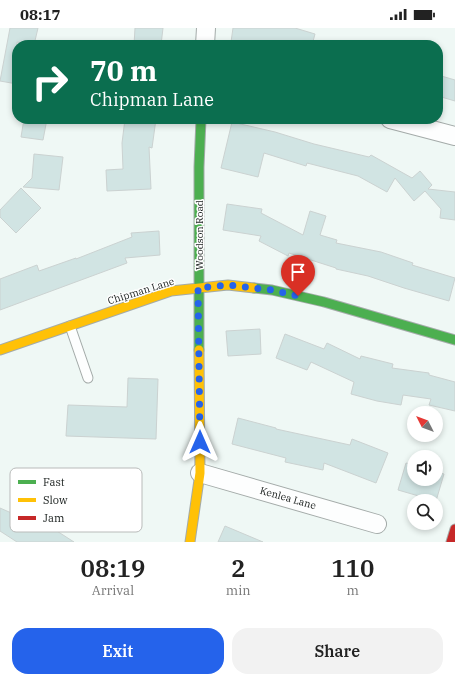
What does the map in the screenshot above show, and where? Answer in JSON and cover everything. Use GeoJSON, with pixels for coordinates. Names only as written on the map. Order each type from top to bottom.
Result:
{"type":"FeatureCollection","features":[{"type":"Feature","properties":{"kind":"street"},"geometry":{"type":"LineString","coordinates":[[205,40],[206,28]]}},
{"type":"Feature","properties":{"kind":"street","name":"Woodson Road"},"geometry":{"type":"LineString","coordinates":[[190,542],[200,473],[198,288],[200,124]]}},
{"type":"Feature","properties":{"kind":"street"},"geometry":{"type":"LineString","coordinates":[[409,124],[455,136]]}},
{"type":"Feature","properties":{"kind":"street","name":"Chipman Lane"},"geometry":{"type":"LineString","coordinates":[[0,350],[171,291],[228,285],[272,290],[324,302],[455,340]]}},
{"type":"Feature","properties":{"kind":"street","name":"Kenlea Lane"},"geometry":{"type":"LineString","coordinates":[[200,473],[377,524]]}},
{"type":"Feature","properties":{"kind":"street"},"geometry":{"type":"LineString","coordinates":[[451,542],[455,529]]}},
{"type":"Feature","properties":{"kind":"lane"},"geometry":{"type":"LineString","coordinates":[[70,326],[88,378]]}},
{"type":"Feature","properties":{"kind":"building"},"geometry":{"type":"Polygon","coordinates":[[[10,28],[38,28],[35,40],[12,40],[12,83],[0,81],[10,28]]]}},
{"type":"Feature","properties":{"kind":"building"},"geometry":{"type":"Polygon","coordinates":[[[135,28],[163,28],[162,40],[134,40],[135,28]]]}},
{"type":"Feature","properties":{"kind":"building"},"geometry":{"type":"Polygon","coordinates":[[[233,28],[295,28],[315,34],[313,40],[231,40],[233,28]]]}},
{"type":"Feature","properties":{"kind":"building"},"geometry":{"type":"Polygon","coordinates":[[[443,76],[455,80],[455,101],[443,97],[443,76]]]}},
{"type":"Feature","properties":{"kind":"building"},"geometry":{"type":"Polygon","coordinates":[[[23,124],[46,124],[43,140],[21,137],[23,124]]]}},
{"type":"Feature","properties":{"kind":"building"},"geometry":{"type":"Polygon","coordinates":[[[124,124],[155,124],[152,148],[149,147],[151,189],[107,191],[106,170],[123,169],[122,143],[124,124]]]}},
{"type":"Feature","properties":{"kind":"building"},"geometry":{"type":"Polygon","coordinates":[[[232,124],[241,124],[275,132],[314,144],[369,157],[371,155],[412,178],[420,171],[432,185],[428,189],[455,192],[455,220],[440,218],[441,209],[425,191],[414,201],[395,178],[387,192],[358,176],[307,163],[306,166],[264,153],[258,177],[221,168],[232,124]]]}},
{"type":"Feature","properties":{"kind":"building"},"geometry":{"type":"Polygon","coordinates":[[[34,154],[63,157],[59,190],[23,187],[32,178],[34,154]]]}},
{"type":"Feature","properties":{"kind":"building"},"geometry":{"type":"Polygon","coordinates":[[[21,188],[41,208],[16,233],[0,217],[0,210],[21,188]]]}},
{"type":"Feature","properties":{"kind":"building"},"geometry":{"type":"Polygon","coordinates":[[[227,204],[262,209],[261,213],[303,235],[310,211],[326,216],[320,235],[337,240],[336,243],[381,252],[413,263],[412,265],[455,278],[449,301],[368,276],[336,269],[289,253],[288,256],[259,241],[261,236],[223,230],[227,204]]]}},
{"type":"Feature","properties":{"kind":"building"},"geometry":{"type":"Polygon","coordinates":[[[159,231],[160,255],[125,258],[127,263],[0,310],[0,279],[37,265],[39,271],[76,259],[132,237],[131,233],[159,231]]]}},
{"type":"Feature","properties":{"kind":"building"},"geometry":{"type":"Polygon","coordinates":[[[260,329],[261,354],[228,356],[226,331],[260,329]]]}},
{"type":"Feature","properties":{"kind":"building"},"geometry":{"type":"Polygon","coordinates":[[[285,334],[324,349],[327,343],[360,359],[361,356],[393,364],[392,368],[429,373],[429,375],[455,382],[455,411],[443,408],[443,406],[429,405],[431,399],[403,395],[401,405],[377,401],[351,394],[354,382],[311,362],[307,370],[276,358],[285,334]]]}},
{"type":"Feature","properties":{"kind":"building"},"geometry":{"type":"Polygon","coordinates":[[[128,378],[158,379],[156,439],[66,436],[68,405],[127,407],[128,378]]]}},
{"type":"Feature","properties":{"kind":"building"},"geometry":{"type":"Polygon","coordinates":[[[238,418],[276,429],[350,445],[352,439],[388,453],[376,483],[324,463],[323,470],[285,462],[286,458],[232,444],[238,418]]]}},
{"type":"Feature","properties":{"kind":"building"},"geometry":{"type":"Polygon","coordinates":[[[406,463],[407,486],[440,486],[438,494],[412,494],[398,490],[406,463]]]}},
{"type":"Feature","properties":{"kind":"building"},"geometry":{"type":"Polygon","coordinates":[[[0,508],[10,512],[10,532],[58,532],[74,542],[17,542],[0,531],[0,508]]]}},
{"type":"Feature","properties":{"kind":"building"},"geometry":{"type":"Polygon","coordinates":[[[225,526],[263,542],[218,542],[225,526]]]}},
{"type":"Feature","properties":{"kind":"traffic: fast"},"geometry":{"type":"LineString","coordinates":[[199,350],[199,167],[201,124]]}},
{"type":"Feature","properties":{"kind":"traffic: fast"},"geometry":{"type":"LineString","coordinates":[[254,288],[272,290],[324,302],[455,340]]}},
{"type":"Feature","properties":{"kind":"traffic: slow"},"geometry":{"type":"LineString","coordinates":[[0,350],[171,291],[228,285],[254,288]]}},
{"type":"Feature","properties":{"kind":"traffic: slow"},"geometry":{"type":"LineString","coordinates":[[190,542],[200,473],[199,350]]}},
{"type":"Feature","properties":{"kind":"traffic: jam"},"geometry":{"type":"LineString","coordinates":[[451,542],[455,529]]}},
{"type":"Feature","properties":{"kind":"route"},"geometry":{"type":"LineString","coordinates":[[200,442],[198,288],[228,285],[272,290],[298,296]]}}]}
